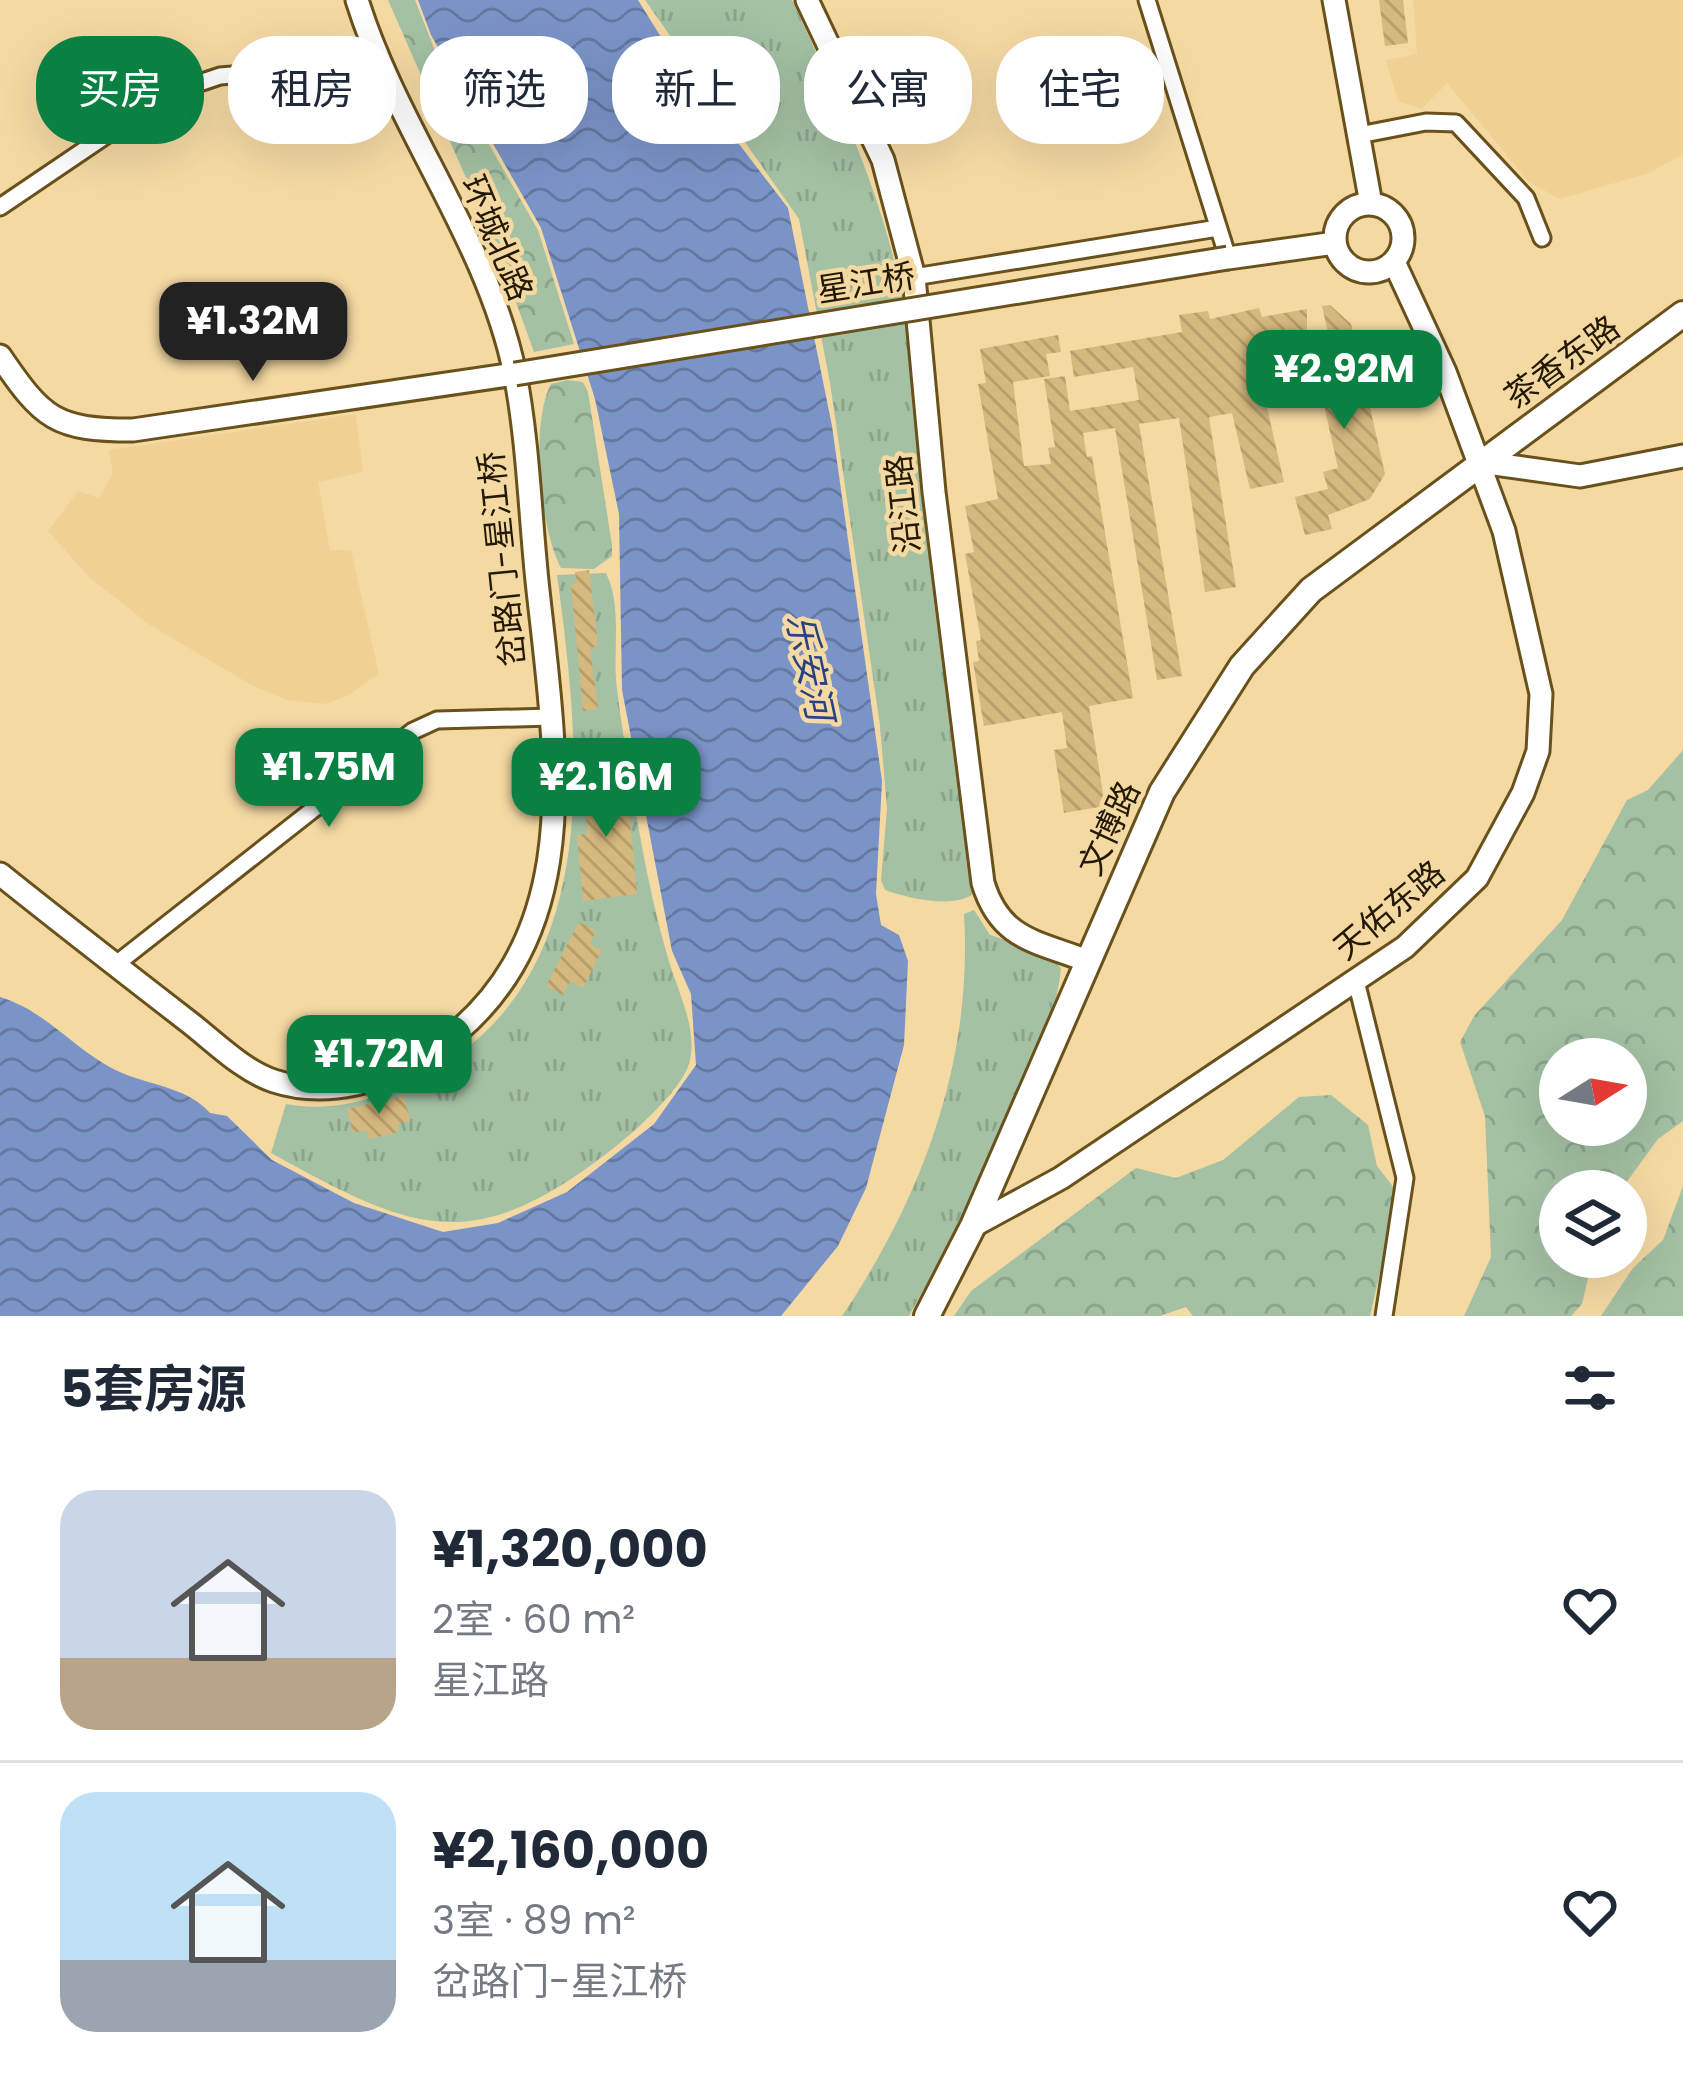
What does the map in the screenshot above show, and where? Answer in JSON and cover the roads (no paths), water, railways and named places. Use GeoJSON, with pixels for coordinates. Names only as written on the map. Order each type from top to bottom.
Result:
{"type":"FeatureCollection","features":[{"type":"Feature","properties":{"kind":"main road","name":"茶香东路"},"geometry":{"type":"LineString","coordinates":[[1480,462],[1683,314]]}},
{"type":"Feature","properties":{"kind":"main road","name":"文博路"},"geometry":{"type":"LineString","coordinates":[[927,1316],[973,1226],[1162,792],[1242,666],[1310,590],[1480,462]]}},
{"type":"Feature","properties":{"kind":"street","name":"环城北路"},"geometry":{"type":"LineString","coordinates":[[357,0],[368,36]]}},
{"type":"Feature","properties":{"kind":"street","name":"沿江路"},"geometry":{"type":"LineString","coordinates":[[807,0],[883,160],[914,278],[934,492],[983,883],[999,921],[1012,932],[1085,960]]}},
{"type":"Feature","properties":{"kind":"street"},"geometry":{"type":"LineString","coordinates":[[1147,0],[1228,258]]}},
{"type":"Feature","properties":{"kind":"street"},"geometry":{"type":"LineString","coordinates":[[1334,0],[1370,204]]}},
{"type":"Feature","properties":{"kind":"street"},"geometry":{"type":"LineString","coordinates":[[0,207],[167,94],[228,75]]}},
{"type":"Feature","properties":{"kind":"street","name":"环城北路"},"geometry":{"type":"LineString","coordinates":[[396,100],[462,230],[515,374]]}},
{"type":"Feature","properties":{"kind":"street"},"geometry":{"type":"LineString","coordinates":[[1359,135],[1426,122],[1456,123],[1526,198],[1542,238]]}},
{"type":"Feature","properties":{"kind":"street"},"geometry":{"type":"LineString","coordinates":[[1370,204],[1389,210],[1401,225],[1403,244],[1394,262],[1364,272],[1345,262],[1335,243],[1344,215],[1370,204]]}},
{"type":"Feature","properties":{"kind":"street"},"geometry":{"type":"LineString","coordinates":[[914,278],[1218,228]]}},
{"type":"Feature","properties":{"kind":"street","name":"星江桥"},"geometry":{"type":"LineString","coordinates":[[0,356],[56,423],[88,430],[133,430],[1335,243]]}},
{"type":"Feature","properties":{"kind":"street","name":"天佑东路"},"geometry":{"type":"LineString","coordinates":[[973,1226],[1060,1178],[1356,981],[1440,919],[1477,878],[1509,824],[1538,751],[1539,679],[1504,531],[1480,462],[1394,262]]}},
{"type":"Feature","properties":{"kind":"street","name":"岔路门-星江桥"},"geometry":{"type":"LineString","coordinates":[[0,874],[250,1069],[273,1080],[313,1089],[361,1083],[409,1066],[465,1029],[498,996],[538,914],[554,784],[552,717],[515,374]]}},
{"type":"Feature","properties":{"kind":"street"},"geometry":{"type":"LineString","coordinates":[[1480,462],[1580,476],[1683,456]]}},
{"type":"Feature","properties":{"kind":"street"},"geometry":{"type":"LineString","coordinates":[[115,965],[413,731],[437,720],[552,717]]}},
{"type":"Feature","properties":{"kind":"street"},"geometry":{"type":"LineString","coordinates":[[1356,981],[1406,1178],[1384,1316]]}},
{"type":"Feature","properties":{"kind":"water","name":"乐安河"},"geometry":{"type":"Polygon","coordinates":[[[418,0],[638,0],[660,36],[612,36],[612,144],[739,144],[788,208],[832,426],[882,781],[876,894],[881,925],[899,935],[908,961],[904,1045],[866,1188],[838,1246],[781,1316],[0,1316],[0,997],[34,1013],[110,1067],[182,1093],[210,1113],[227,1116],[272,1160],[354,1203],[443,1232],[498,1223],[567,1192],[654,1124],[696,1065],[691,994],[672,951],[622,690],[619,514],[595,399],[541,228],[493,144],[588,144],[588,36],[431,35],[418,0]]]}}]}
